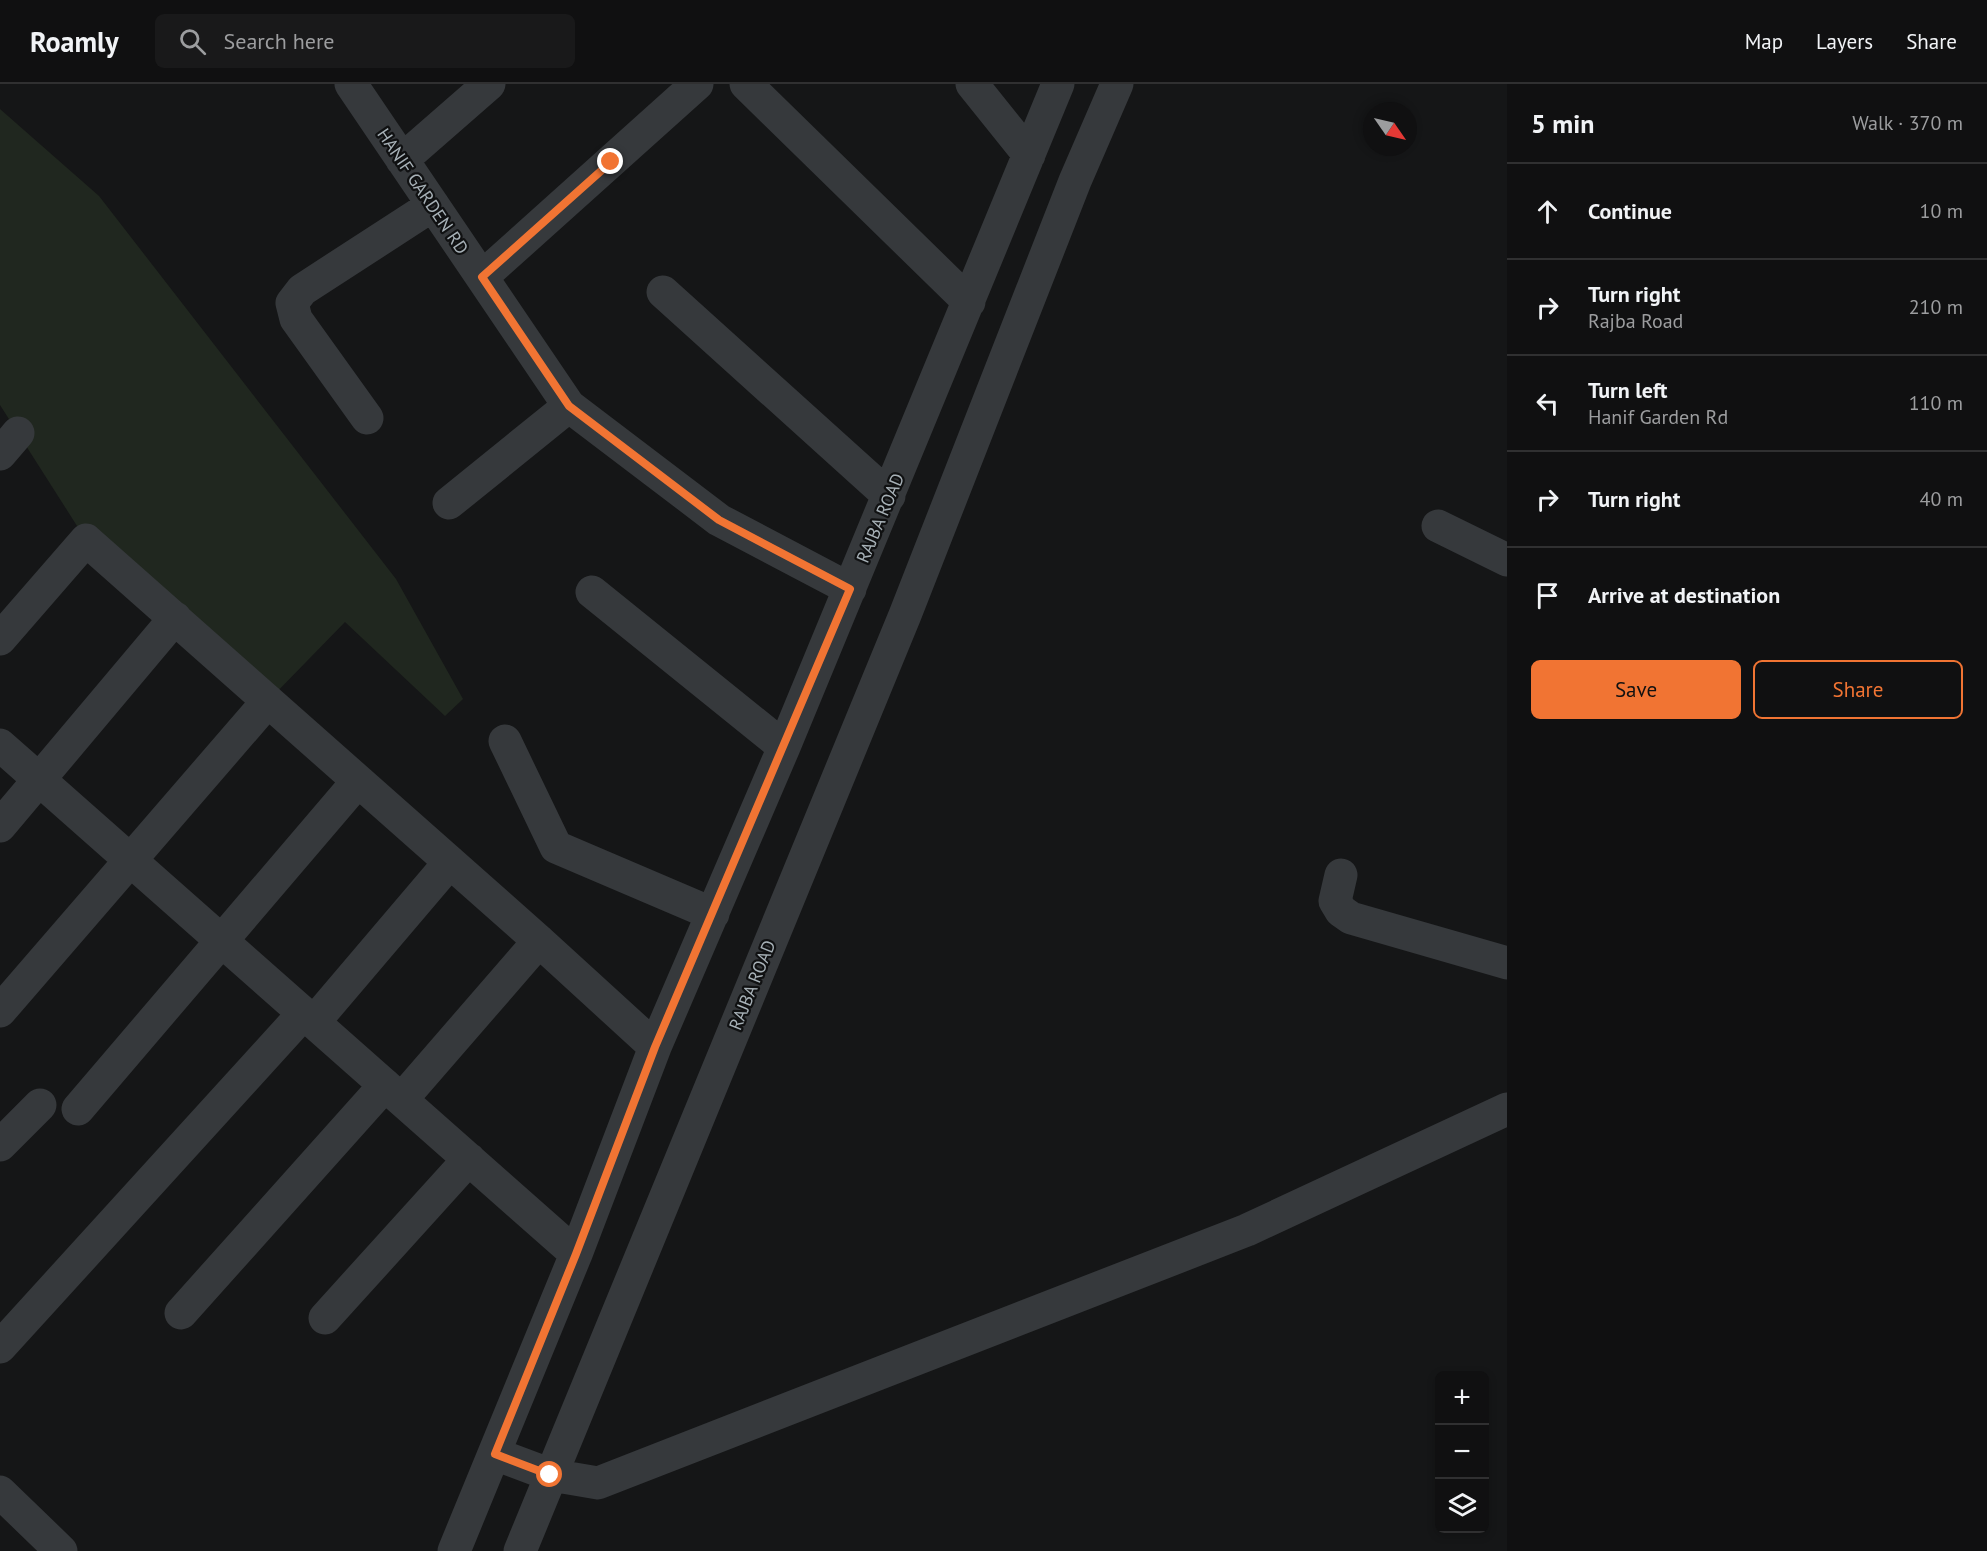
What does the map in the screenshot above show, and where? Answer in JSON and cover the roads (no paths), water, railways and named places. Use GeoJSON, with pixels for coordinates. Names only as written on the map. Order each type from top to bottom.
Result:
{"type":"FeatureCollection","features":[{"type":"Feature","properties":{"kind":"street","name":"HANIF GARDEN RD"},"geometry":{"type":"LineString","coordinates":[[351,84],[569,406],[719,520],[850,589]]}},
{"type":"Feature","properties":{"kind":"street"},"geometry":{"type":"LineString","coordinates":[[402,160],[489,84]]}},
{"type":"Feature","properties":{"kind":"street"},"geometry":{"type":"LineString","coordinates":[[482,277],[697,84]]}},
{"type":"Feature","properties":{"kind":"street"},"geometry":{"type":"LineString","coordinates":[[746,84],[969,302]]}},
{"type":"Feature","properties":{"kind":"street"},"geometry":{"type":"LineString","coordinates":[[972,84],[1029,154]]}},
{"type":"Feature","properties":{"kind":"street","name":"RAJBA ROAD"},"geometry":{"type":"LineString","coordinates":[[454,1551],[576,1254],[655,1047],[784,747],[1058,84]]}},
{"type":"Feature","properties":{"kind":"street","name":"RAJBA ROAD"},"geometry":{"type":"LineString","coordinates":[[520,1551],[891,648],[1075,181],[1117,84]]}},
{"type":"Feature","properties":{"kind":"street"},"geometry":{"type":"LineString","coordinates":[[366,418],[296,319],[292,303],[302,290],[433,205]]}},
{"type":"Feature","properties":{"kind":"street"},"geometry":{"type":"LineString","coordinates":[[663,292],[889,496]]}},
{"type":"Feature","properties":{"kind":"street"},"geometry":{"type":"LineString","coordinates":[[449,503],[569,406]]}},
{"type":"Feature","properties":{"kind":"street"},"geometry":{"type":"LineString","coordinates":[[1438,526],[1507,560]]}},
{"type":"Feature","properties":{"kind":"street"},"geometry":{"type":"LineString","coordinates":[[0,639],[86,540],[539,941],[655,1047]]}},
{"type":"Feature","properties":{"kind":"street"},"geometry":{"type":"LineString","coordinates":[[592,592],[784,747]]}},
{"type":"Feature","properties":{"kind":"street"},"geometry":{"type":"LineString","coordinates":[[0,826],[175,618]]}},
{"type":"Feature","properties":{"kind":"street"},"geometry":{"type":"LineString","coordinates":[[0,1011],[268,701]]}},
{"type":"Feature","properties":{"kind":"street"},"geometry":{"type":"LineString","coordinates":[[505,741],[556,847],[713,914]]}},
{"type":"Feature","properties":{"kind":"street"},"geometry":{"type":"LineString","coordinates":[[0,745],[576,1254]]}},
{"type":"Feature","properties":{"kind":"street"},"geometry":{"type":"LineString","coordinates":[[78,1109],[358,781]]}},
{"type":"Feature","properties":{"kind":"street"},"geometry":{"type":"LineString","coordinates":[[0,1347],[309,1017],[450,862]]}},
{"type":"Feature","properties":{"kind":"street"},"geometry":{"type":"LineString","coordinates":[[1341,875],[1335,901],[1341,911],[1351,918],[1507,963]]}},
{"type":"Feature","properties":{"kind":"street"},"geometry":{"type":"LineString","coordinates":[[181,1313],[539,941]]}},
{"type":"Feature","properties":{"kind":"street"},"geometry":{"type":"LineString","coordinates":[[0,1145],[40,1105]]}},
{"type":"Feature","properties":{"kind":"street"},"geometry":{"type":"LineString","coordinates":[[495,1454],[550,1475],[598,1483],[1247,1230],[1507,1109]]}},
{"type":"Feature","properties":{"kind":"street"},"geometry":{"type":"LineString","coordinates":[[325,1318],[469,1159]]}},
{"type":"Feature","properties":{"kind":"street"},"geometry":{"type":"LineString","coordinates":[[0,1492],[61,1551]]}}]}
